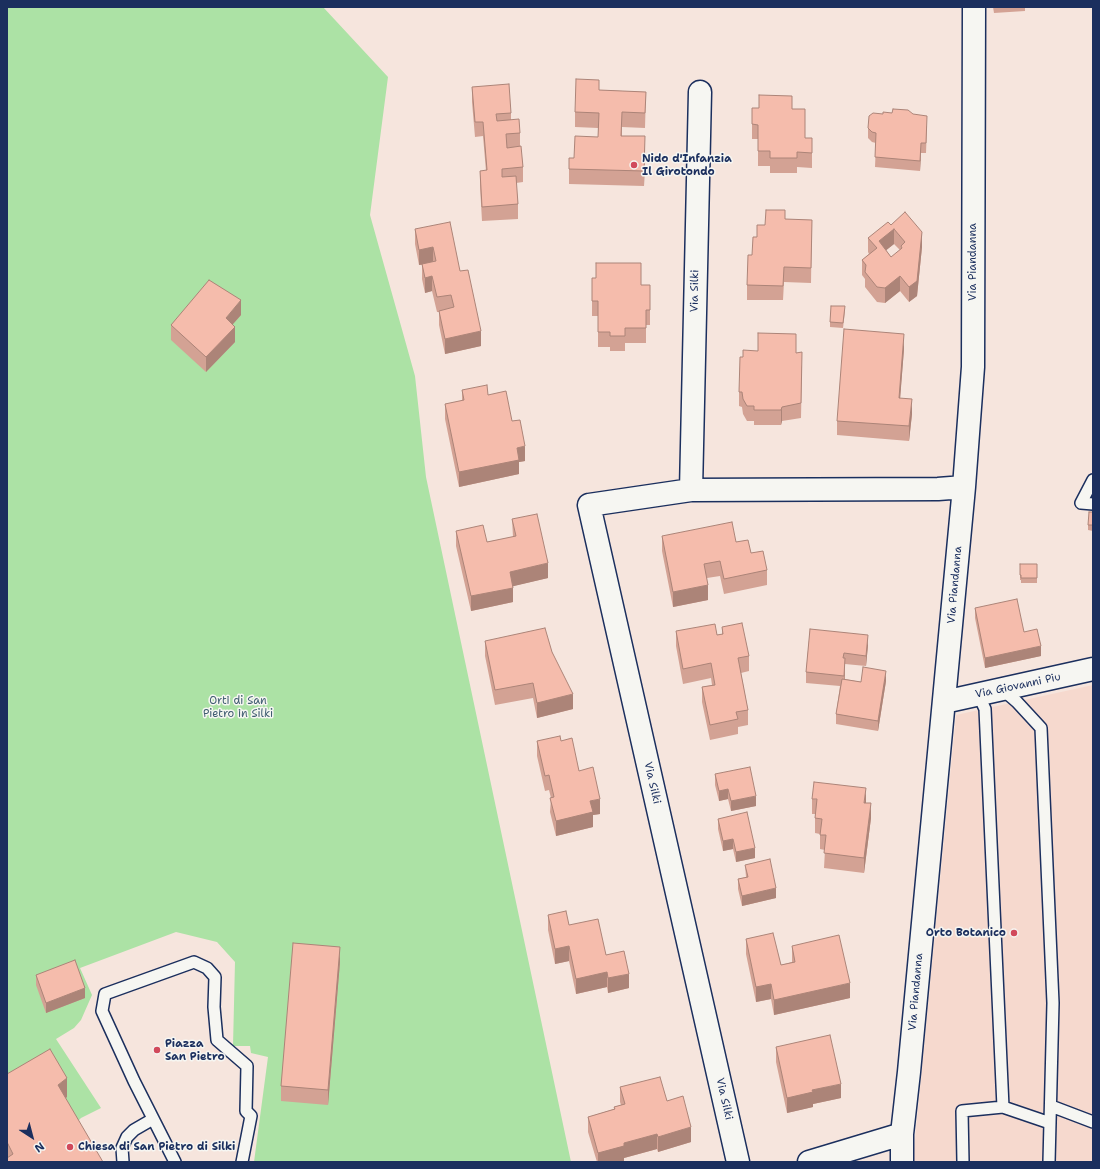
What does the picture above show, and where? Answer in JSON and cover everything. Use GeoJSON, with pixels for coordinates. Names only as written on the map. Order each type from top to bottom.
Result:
{"type":"FeatureCollection","features":[{"type":"Feature","properties":{"kind":"street","name":"Via Piandanna"},"geometry":{"type":"LineString","coordinates":[[902,1162],[902,1134],[910,1064],[964,487],[973,367],[974,7]]}},
{"type":"Feature","properties":{"kind":"street","name":"Via Silki"},"geometry":{"type":"LineString","coordinates":[[691,490],[700,92]]}},
{"type":"Feature","properties":{"kind":"street","name":"Via Silki"},"geometry":{"type":"LineString","coordinates":[[738,1162],[589,505],[691,490],[938,489],[964,487]]}},
{"type":"Feature","properties":{"kind":"street","name":"Via Giovanni Piu"},"geometry":{"type":"LineString","coordinates":[[944,702],[1093,669]]}},
{"type":"Feature","properties":{"kind":"street"},"geometry":{"type":"LineString","coordinates":[[809,1162],[902,1134]]}},
{"type":"Feature","properties":{"kind":"lane"},"geometry":{"type":"LineString","coordinates":[[1093,480],[1081,503],[1093,504]]}},
{"type":"Feature","properties":{"kind":"lane"},"geometry":{"type":"LineString","coordinates":[[1002,689],[1017,702],[1041,728],[1054,1003],[1049,1162]]}},
{"type":"Feature","properties":{"kind":"lane"},"geometry":{"type":"LineString","coordinates":[[978,694],[985,709],[986,715],[1003,1107]]}},
{"type":"Feature","properties":{"kind":"lane"},"geometry":{"type":"LineString","coordinates":[[175,1162],[134,1081],[102,1010],[105,994],[194,962],[207,968],[215,977],[214,1007],[217,1040],[247,1066],[246,1111],[251,1116],[242,1162]]}},
{"type":"Feature","properties":{"kind":"lane"},"geometry":{"type":"LineString","coordinates":[[1051,1106],[1093,1122]]}},
{"type":"Feature","properties":{"kind":"lane"},"geometry":{"type":"LineString","coordinates":[[963,1162],[962,1111],[1003,1107],[1050,1123]]}},
{"type":"Feature","properties":{"kind":"lane"},"geometry":{"type":"LineString","coordinates":[[123,1162],[122,1148],[127,1137],[134,1130],[153,1119]]}},
{"type":"Feature","properties":{"kind":"shaded area","name":"Orto Botanico"},"geometry":{"type":"Polygon","coordinates":[[[1093,685],[1093,1162],[914,1162],[956,715],[1093,685]]]}},
{"type":"Feature","properties":{"kind":"green space","name":"Orti di San Pietro in Silki"},"geometry":{"type":"Polygon","coordinates":[[[7,7],[323,7],[388,77],[370,215],[415,376],[426,477],[571,1162],[254,1162],[268,1057],[251,1053],[250,1046],[233,1046],[235,962],[217,942],[176,932],[80,968],[92,995],[81,1020],[74,1028],[56,1039],[101,1108],[81,1118],[72,1127],[7,1094],[7,7]]]}},
{"type":"Feature","properties":{"kind":"building"},"geometry":{"type":"Polygon","coordinates":[[[576,79],[599,80],[599,90],[646,92],[645,113],[622,112],[621,136],[645,136],[644,171],[569,169],[569,158],[574,158],[575,136],[598,137],[599,113],[575,112],[576,79]]]}},
{"type":"Feature","properties":{"kind":"building"},"geometry":{"type":"Polygon","coordinates":[[[509,84],[511,113],[496,114],[497,121],[519,119],[520,133],[506,134],[507,148],[521,146],[523,167],[502,169],[502,177],[516,176],[518,204],[482,207],[480,171],[487,170],[483,122],[475,122],[472,87],[509,84]]]}},
{"type":"Feature","properties":{"kind":"building"},"geometry":{"type":"Polygon","coordinates":[[[759,95],[792,96],[792,109],[805,109],[805,138],[812,138],[812,153],[797,152],[797,158],[770,158],[770,151],[758,151],[758,125],[752,124],[752,108],[759,108],[759,95]]]}},
{"type":"Feature","properties":{"kind":"building"},"geometry":{"type":"Polygon","coordinates":[[[893,109],[908,110],[913,114],[927,116],[926,143],[921,143],[920,161],[875,157],[876,133],[872,132],[868,128],[869,116],[873,113],[892,113],[893,109]]]}},
{"type":"Feature","properties":{"kind":"building"},"geometry":{"type":"Polygon","coordinates":[[[766,210],[785,210],[785,219],[812,220],[811,268],[784,267],[783,286],[747,285],[748,255],[752,255],[753,237],[757,237],[757,225],[765,225],[766,210]]]}},
{"type":"Feature","properties":{"kind":"building"},"geometry":{"type":"Polygon","coordinates":[[[905,212],[922,232],[917,281],[909,287],[900,276],[885,288],[877,287],[865,272],[866,265],[862,260],[877,248],[868,238],[888,222],[891,225],[905,212]],[[894,229],[879,241],[891,257],[902,248],[901,246],[905,242],[894,229]]]}},
{"type":"Feature","properties":{"kind":"building"},"geometry":{"type":"Polygon","coordinates":[[[450,222],[460,271],[468,270],[481,331],[445,339],[439,311],[454,307],[451,295],[437,297],[432,276],[425,278],[422,264],[436,261],[433,247],[419,250],[415,229],[450,222]]]}},
{"type":"Feature","properties":{"kind":"building"},"geometry":{"type":"Polygon","coordinates":[[[596,263],[641,263],[641,285],[650,285],[650,310],[646,310],[646,328],[625,328],[625,336],[610,336],[610,332],[598,332],[598,301],[592,301],[592,278],[596,278],[596,263]]]}},
{"type":"Feature","properties":{"kind":"building"},"geometry":{"type":"Polygon","coordinates":[[[209,280],[241,300],[226,318],[235,327],[206,357],[171,325],[209,280]]]}},
{"type":"Feature","properties":{"kind":"building"},"geometry":{"type":"Polygon","coordinates":[[[831,306],[845,306],[843,323],[830,322],[831,306]]]}},
{"type":"Feature","properties":{"kind":"building"},"geometry":{"type":"Polygon","coordinates":[[[844,329],[904,334],[899,398],[912,399],[909,426],[837,421],[844,329]]]}},
{"type":"Feature","properties":{"kind":"building"},"geometry":{"type":"Polygon","coordinates":[[[758,333],[796,334],[796,353],[802,352],[801,403],[782,407],[781,410],[754,410],[754,406],[747,406],[743,399],[742,392],[739,392],[740,357],[743,357],[743,350],[758,351],[758,333]]]}},
{"type":"Feature","properties":{"kind":"building"},"geometry":{"type":"Polygon","coordinates":[[[487,385],[488,395],[506,391],[512,421],[520,420],[525,446],[517,448],[519,460],[459,472],[445,404],[464,400],[462,390],[487,385]]]}},
{"type":"Feature","properties":{"kind":"building"},"geometry":{"type":"Polygon","coordinates":[[[1089,512],[1093,512],[1093,525],[1088,525],[1089,512]]]}},
{"type":"Feature","properties":{"kind":"building"},"geometry":{"type":"Polygon","coordinates":[[[537,514],[548,563],[510,572],[513,588],[471,596],[456,531],[483,525],[487,542],[516,536],[512,519],[537,514]]]}},
{"type":"Feature","properties":{"kind":"building"},"geometry":{"type":"Polygon","coordinates":[[[732,522],[736,542],[748,540],[751,553],[763,551],[767,570],[724,579],[720,561],[704,564],[708,585],[673,592],[662,536],[732,522]]]}},
{"type":"Feature","properties":{"kind":"building"},"geometry":{"type":"Polygon","coordinates":[[[1020,564],[1037,564],[1037,578],[1021,578],[1020,564]]]}},
{"type":"Feature","properties":{"kind":"building"},"geometry":{"type":"Polygon","coordinates":[[[1017,599],[1024,632],[1037,629],[1041,646],[985,658],[975,608],[1017,599]]]}},
{"type":"Feature","properties":{"kind":"building"},"geometry":{"type":"Polygon","coordinates":[[[742,623],[749,656],[738,658],[748,710],[736,712],[738,719],[710,725],[702,687],[715,685],[711,663],[683,669],[676,631],[715,624],[717,635],[723,634],[722,627],[742,623]]]}},
{"type":"Feature","properties":{"kind":"building"},"geometry":{"type":"Polygon","coordinates":[[[545,628],[552,652],[573,694],[537,703],[533,683],[495,690],[485,641],[545,628]]]}},
{"type":"Feature","properties":{"kind":"building"},"geometry":{"type":"Polygon","coordinates":[[[810,629],[868,635],[866,656],[844,653],[844,676],[806,672],[810,629]]]}},
{"type":"Feature","properties":{"kind":"building"},"geometry":{"type":"Polygon","coordinates":[[[863,667],[886,671],[878,721],[836,714],[842,679],[861,682],[863,667]]]}},
{"type":"Feature","properties":{"kind":"building"},"geometry":{"type":"Polygon","coordinates":[[[560,736],[561,741],[572,738],[579,771],[593,767],[600,799],[590,801],[593,812],[556,821],[550,798],[554,797],[549,775],[545,776],[537,741],[560,736]]]}},
{"type":"Feature","properties":{"kind":"building"},"geometry":{"type":"Polygon","coordinates":[[[750,767],[756,796],[731,801],[728,789],[719,791],[715,774],[750,767]]]}},
{"type":"Feature","properties":{"kind":"building"},"geometry":{"type":"Polygon","coordinates":[[[814,782],[866,788],[864,803],[871,803],[864,858],[824,853],[826,835],[820,835],[822,819],[815,818],[817,799],[812,799],[814,782]]]}},
{"type":"Feature","properties":{"kind":"building"},"geometry":{"type":"Polygon","coordinates":[[[747,812],[755,848],[736,852],[733,839],[723,841],[718,819],[747,812]]]}},
{"type":"Feature","properties":{"kind":"building"},"geometry":{"type":"Polygon","coordinates":[[[770,859],[776,888],[742,896],[738,879],[748,877],[745,865],[770,859]]]}},
{"type":"Feature","properties":{"kind":"building"},"geometry":{"type":"Polygon","coordinates":[[[566,911],[569,925],[598,919],[606,955],[624,951],[629,974],[608,978],[607,972],[576,979],[569,946],[555,949],[548,915],[566,911]]]}},
{"type":"Feature","properties":{"kind":"building"},"geometry":{"type":"Polygon","coordinates":[[[773,933],[781,965],[795,962],[792,946],[839,935],[850,983],[774,1000],[771,984],[756,987],[746,939],[773,933]]]}},
{"type":"Feature","properties":{"kind":"building"},"geometry":{"type":"Polygon","coordinates":[[[293,943],[340,947],[328,1090],[281,1086],[293,943]]]}},
{"type":"Feature","properties":{"kind":"building"},"geometry":{"type":"Polygon","coordinates":[[[75,960],[85,988],[46,1003],[36,975],[75,960]]]}},
{"type":"Feature","properties":{"kind":"building"},"geometry":{"type":"Polygon","coordinates":[[[830,1035],[841,1084],[812,1090],[813,1092],[787,1098],[776,1047],[830,1035]]]}},
{"type":"Feature","properties":{"kind":"building"},"geometry":{"type":"Polygon","coordinates":[[[50,1049],[67,1078],[58,1085],[103,1162],[7,1162],[7,1158],[13,1154],[7,1142],[7,1074],[50,1049]]]}},
{"type":"Feature","properties":{"kind":"building"},"geometry":{"type":"Polygon","coordinates":[[[660,1077],[667,1101],[683,1096],[691,1127],[658,1137],[657,1134],[624,1143],[624,1146],[598,1153],[588,1117],[615,1109],[614,1107],[625,1104],[620,1087],[660,1077]]]}},
{"type":"Feature","properties":{"kind":"place","name":"Nido d'Infanzia Il Girotondo"},"geometry":{"type":"Point","coordinates":[634,165]}},
{"type":"Feature","properties":{"kind":"place","name":"Orto Botanico"},"geometry":{"type":"Point","coordinates":[1014,933]}},
{"type":"Feature","properties":{"kind":"place","name":"Piazza San Pietro"},"geometry":{"type":"Point","coordinates":[157,1050]}},
{"type":"Feature","properties":{"kind":"place","name":"Chiesa di San Pietro di Silki"},"geometry":{"type":"Point","coordinates":[70,1147]}}]}
